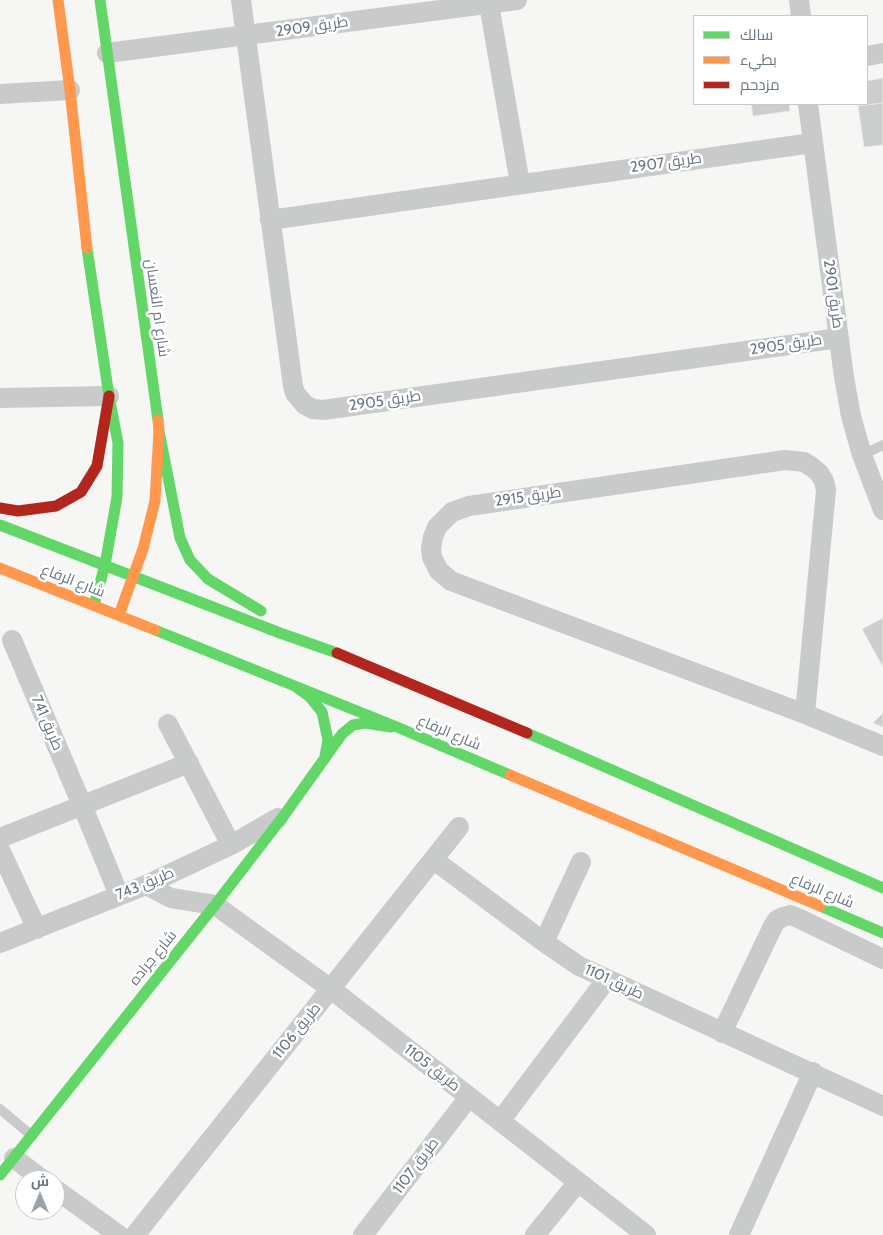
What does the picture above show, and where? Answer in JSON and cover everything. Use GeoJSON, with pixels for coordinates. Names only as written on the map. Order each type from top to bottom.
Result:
{"type":"FeatureCollection","features":[{"type":"Feature","properties":{"kind":"main road"},"geometry":{"type":"LineString","coordinates":[[58,0],[86,238],[109,396],[118,444],[117,497],[105,565],[94,605]]}},
{"type":"Feature","properties":{"kind":"main road","name":"شارع ام النعسان"},"geometry":{"type":"LineString","coordinates":[[100,0],[159,431],[155,501],[134,578],[119,615]]}},
{"type":"Feature","properties":{"kind":"main road"},"geometry":{"type":"LineString","coordinates":[[0,508],[18,512],[56,506],[81,492],[97,466],[109,396]]}},
{"type":"Feature","properties":{"kind":"main road"},"geometry":{"type":"LineString","coordinates":[[159,431],[180,538],[190,560],[208,579],[242,601],[268,614]]}},
{"type":"Feature","properties":{"kind":"main road","name":"شارع الرفاع"},"geometry":{"type":"LineString","coordinates":[[0,525],[134,578],[280,633],[353,658],[883,888]]}},
{"type":"Feature","properties":{"kind":"main road","name":"شارع الرفاع"},"geometry":{"type":"LineString","coordinates":[[0,568],[397,727],[883,933]]}},
{"type":"Feature","properties":{"kind":"main road"},"geometry":{"type":"LineString","coordinates":[[285,623],[353,658]]}},
{"type":"Feature","properties":{"kind":"main road"},"geometry":{"type":"LineString","coordinates":[[293,685],[310,697],[322,712],[328,740],[325,756]]}},
{"type":"Feature","properties":{"kind":"main road","name":"شارع جراده"},"geometry":{"type":"LineString","coordinates":[[0,1175],[215,905],[285,814],[342,734],[353,725],[365,723],[397,727]]}},
{"type":"Feature","properties":{"kind":"street","name":"طريق 2905"},"geometry":{"type":"LineString","coordinates":[[241,0],[293,386],[299,400],[305,405],[323,410],[839,338]]}},
{"type":"Feature","properties":{"kind":"street","name":"طريق 2909"},"geometry":{"type":"LineString","coordinates":[[107,53],[517,0]]}},
{"type":"Feature","properties":{"kind":"street"},"geometry":{"type":"LineString","coordinates":[[800,0],[801,15]]}},
{"type":"Feature","properties":{"kind":"street"},"geometry":{"type":"LineString","coordinates":[[490,4],[520,184]]}},
{"type":"Feature","properties":{"kind":"street"},"geometry":{"type":"LineString","coordinates":[[868,56],[883,53]]}},
{"type":"Feature","properties":{"kind":"street"},"geometry":{"type":"LineString","coordinates":[[0,94],[70,90]]}},
{"type":"Feature","properties":{"kind":"street","name":"طريق 2901"},"geometry":{"type":"LineString","coordinates":[[808,105],[844,377],[851,416],[862,454],[883,510]]}},
{"type":"Feature","properties":{"kind":"street","name":"طريق 2907"},"geometry":{"type":"LineString","coordinates":[[270,220],[812,143]]}},
{"type":"Feature","properties":{"kind":"street"},"geometry":{"type":"LineString","coordinates":[[0,398],[109,396]]}},
{"type":"Feature","properties":{"kind":"street","name":"طريق 2915"},"geometry":{"type":"LineString","coordinates":[[805,714],[826,490],[824,481],[819,473],[804,462],[785,460],[469,506],[452,512],[438,527],[433,537],[432,557],[439,571],[451,582],[805,714],[883,746]]}},
{"type":"Feature","properties":{"kind":"street","name":"طريق 741"},"geometry":{"type":"LineString","coordinates":[[12,640],[119,896]]}},
{"type":"Feature","properties":{"kind":"street"},"geometry":{"type":"LineString","coordinates":[[168,724],[231,845]]}},
{"type":"Feature","properties":{"kind":"street"},"geometry":{"type":"LineString","coordinates":[[0,838],[189,763]]}},
{"type":"Feature","properties":{"kind":"street","name":"طريق 743"},"geometry":{"type":"LineString","coordinates":[[0,944],[146,885],[231,845],[285,814]]}},
{"type":"Feature","properties":{"kind":"street","name":"طريق 1106"},"geometry":{"type":"LineString","coordinates":[[134,1235],[459,827]]}},
{"type":"Feature","properties":{"kind":"street"},"geometry":{"type":"LineString","coordinates":[[0,850],[37,929]]}},
{"type":"Feature","properties":{"kind":"street","name":"طريق 1101"},"geometry":{"type":"LineString","coordinates":[[434,860],[579,966],[722,1033],[813,1072],[883,1106]]}},
{"type":"Feature","properties":{"kind":"street"},"geometry":{"type":"LineString","coordinates":[[544,942],[581,862]]}},
{"type":"Feature","properties":{"kind":"street"},"geometry":{"type":"LineString","coordinates":[[146,885],[171,898],[215,905]]}},
{"type":"Feature","properties":{"kind":"street","name":"طريق 1105"},"geometry":{"type":"LineString","coordinates":[[215,905],[331,989],[646,1235]]}},
{"type":"Feature","properties":{"kind":"street"},"geometry":{"type":"LineString","coordinates":[[722,1033],[773,926],[783,916],[798,918],[883,959]]}},
{"type":"Feature","properties":{"kind":"street"},"geometry":{"type":"LineString","coordinates":[[500,1122],[607,979]]}},
{"type":"Feature","properties":{"kind":"street"},"geometry":{"type":"LineString","coordinates":[[739,1235],[813,1072]]}},
{"type":"Feature","properties":{"kind":"street","name":"طريق 1107"},"geometry":{"type":"LineString","coordinates":[[363,1235],[469,1097]]}},
{"type":"Feature","properties":{"kind":"street"},"geometry":{"type":"LineString","coordinates":[[14,1158],[30,1170]]}},
{"type":"Feature","properties":{"kind":"street"},"geometry":{"type":"LineString","coordinates":[[535,1235],[578,1182]]}},
{"type":"Feature","properties":{"kind":"street"},"geometry":{"type":"LineString","coordinates":[[65,1195],[119,1235]]}},
{"type":"Feature","properties":{"kind":"lane"},"geometry":{"type":"LineString","coordinates":[[862,454],[883,445]]}},
{"type":"Feature","properties":{"kind":"lane"},"geometry":{"type":"LineString","coordinates":[[0,1109],[32,1136]]}},
{"type":"Feature","properties":{"kind":"building"},"geometry":{"type":"Polygon","coordinates":[[[883,78],[883,103],[868,105],[868,81],[883,78]]]}},
{"type":"Feature","properties":{"kind":"building"},"geometry":{"type":"Polygon","coordinates":[[[883,103],[883,145],[864,147],[858,106],[883,103]]]}},
{"type":"Feature","properties":{"kind":"building"},"geometry":{"type":"Polygon","coordinates":[[[751,105],[789,105],[790,111],[753,116],[751,105]]]}},
{"type":"Feature","properties":{"kind":"building"},"geometry":{"type":"Polygon","coordinates":[[[883,618],[883,667],[862,629],[883,618]]]}},
{"type":"Feature","properties":{"kind":"building"},"geometry":{"type":"Polygon","coordinates":[[[883,713],[883,727],[873,723],[883,713]]]}},
{"type":"Feature","properties":{"kind":"traffic: fast"},"geometry":{"type":"LineString","coordinates":[[100,0],[158,420]]}},
{"type":"Feature","properties":{"kind":"traffic: fast"},"geometry":{"type":"LineString","coordinates":[[87,248],[109,396],[118,443],[117,497],[105,565],[94,605]]}},
{"type":"Feature","properties":{"kind":"traffic: fast"},"geometry":{"type":"LineString","coordinates":[[159,431],[180,538],[190,560],[208,579],[261,611]]}},
{"type":"Feature","properties":{"kind":"traffic: fast"},"geometry":{"type":"LineString","coordinates":[[0,525],[280,633],[337,653]]}},
{"type":"Feature","properties":{"kind":"traffic: fast"},"geometry":{"type":"LineString","coordinates":[[155,630],[397,727],[510,775]]}},
{"type":"Feature","properties":{"kind":"traffic: fast"},"geometry":{"type":"LineString","coordinates":[[295,686],[310,697],[322,712],[328,740],[325,756]]}},
{"type":"Feature","properties":{"kind":"traffic: fast"},"geometry":{"type":"LineString","coordinates":[[0,1175],[215,905],[285,814],[342,734],[353,725],[365,723],[391,727]]}},
{"type":"Feature","properties":{"kind":"traffic: fast"},"geometry":{"type":"LineString","coordinates":[[527,733],[883,888]]}},
{"type":"Feature","properties":{"kind":"traffic: fast"},"geometry":{"type":"LineString","coordinates":[[820,906],[883,933]]}},
{"type":"Feature","properties":{"kind":"traffic: slow"},"geometry":{"type":"LineString","coordinates":[[58,0],[87,248]]}},
{"type":"Feature","properties":{"kind":"traffic: slow"},"geometry":{"type":"LineString","coordinates":[[119,615],[143,549],[155,501],[158,420]]}},
{"type":"Feature","properties":{"kind":"traffic: slow"},"geometry":{"type":"LineString","coordinates":[[0,568],[155,630]]}},
{"type":"Feature","properties":{"kind":"traffic: slow"},"geometry":{"type":"LineString","coordinates":[[510,775],[820,906]]}},
{"type":"Feature","properties":{"kind":"traffic: jam"},"geometry":{"type":"LineString","coordinates":[[0,508],[18,511],[56,506],[81,492],[97,466],[109,396]]}},
{"type":"Feature","properties":{"kind":"traffic: jam"},"geometry":{"type":"LineString","coordinates":[[337,653],[527,733]]}}]}
